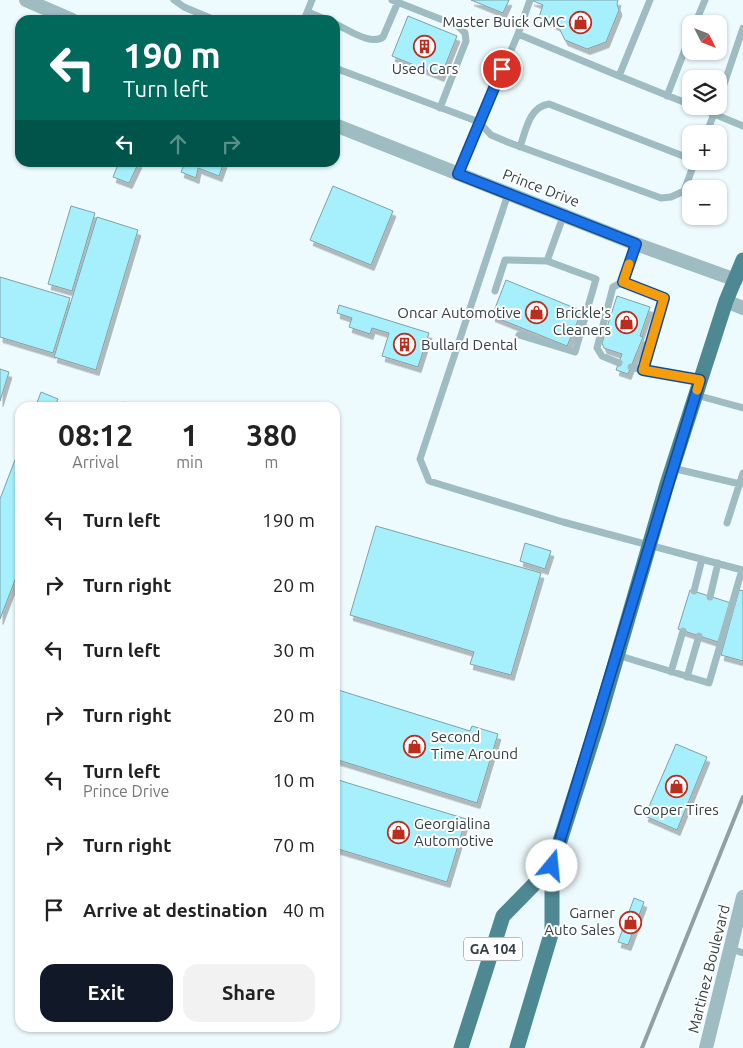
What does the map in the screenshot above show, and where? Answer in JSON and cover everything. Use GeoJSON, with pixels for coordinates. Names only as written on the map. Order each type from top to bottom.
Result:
{"type":"FeatureCollection","features":[{"type":"Feature","properties":{"kind":"main road","name":"GA 104"},"geometry":{"type":"LineString","coordinates":[[517,1048],[552,931],[552,866],[618,655],[672,468],[726,301],[743,260]]}},
{"type":"Feature","properties":{"kind":"main road","name":"GA 104"},"geometry":{"type":"LineString","coordinates":[[461,1048],[503,916],[552,866]]}},
{"type":"Feature","properties":{"kind":"street"},"geometry":{"type":"LineString","coordinates":[[26,0],[60,15]]}},
{"type":"Feature","properties":{"kind":"street","name":"Prince Drive"},"geometry":{"type":"LineString","coordinates":[[340,127],[636,244],[736,280]]}},
{"type":"Feature","properties":{"kind":"street"},"geometry":{"type":"LineString","coordinates":[[726,301],[743,308]]}},
{"type":"Feature","properties":{"kind":"street","name":"Martinez Boulevard"},"geometry":{"type":"LineString","coordinates":[[706,1048],[737,951],[743,897]]}},
{"type":"Feature","properties":{"kind":"lane"},"geometry":{"type":"LineString","coordinates":[[174,0],[184,7],[203,15]]}},
{"type":"Feature","properties":{"kind":"lane"},"geometry":{"type":"LineString","coordinates":[[306,15],[312,0]]}},
{"type":"Feature","properties":{"kind":"lane"},"geometry":{"type":"LineString","coordinates":[[458,174],[518,34],[530,0]]}},
{"type":"Feature","properties":{"kind":"lane"},"geometry":{"type":"LineString","coordinates":[[619,76],[650,0]]}},
{"type":"Feature","properties":{"kind":"lane"},"geometry":{"type":"LineString","coordinates":[[699,15],[705,0]]}},
{"type":"Feature","properties":{"kind":"lane"},"geometry":{"type":"LineString","coordinates":[[340,26],[372,40],[378,40],[383,37],[395,1],[458,26],[465,33],[466,41],[440,108]]}},
{"type":"Feature","properties":{"kind":"lane"},"geometry":{"type":"LineString","coordinates":[[308,12],[315,15]]}},
{"type":"Feature","properties":{"kind":"lane"},"geometry":{"type":"LineString","coordinates":[[727,75],[743,28]]}},
{"type":"Feature","properties":{"kind":"lane"},"geometry":{"type":"LineString","coordinates":[[518,34],[682,102]]}},
{"type":"Feature","properties":{"kind":"lane"},"geometry":{"type":"LineString","coordinates":[[667,96],[682,57]]}},
{"type":"Feature","properties":{"kind":"lane"},"geometry":{"type":"LineString","coordinates":[[340,70],[479,122],[491,135],[520,147],[661,198],[671,197],[684,191],[692,170]]}},
{"type":"Feature","properties":{"kind":"lane"},"geometry":{"type":"LineString","coordinates":[[520,147],[533,112],[541,105],[549,104],[682,156]]}},
{"type":"Feature","properties":{"kind":"lane"},"geometry":{"type":"LineString","coordinates":[[724,115],[743,126]]}},
{"type":"Feature","properties":{"kind":"lane"},"geometry":{"type":"LineString","coordinates":[[508,194],[420,460],[429,480],[650,546],[742,570],[709,683],[618,655]]}},
{"type":"Feature","properties":{"kind":"lane"},"geometry":{"type":"LineString","coordinates":[[547,261],[564,214]]}},
{"type":"Feature","properties":{"kind":"lane"},"geometry":{"type":"LineString","coordinates":[[619,363],[602,356],[597,348],[613,287],[623,282],[636,244]]}},
{"type":"Feature","properties":{"kind":"lane"},"geometry":{"type":"LineString","coordinates":[[494,291],[505,260],[547,261],[596,279],[576,352],[519,335]]}},
{"type":"Feature","properties":{"kind":"lane"},"geometry":{"type":"LineString","coordinates":[[623,282],[664,298],[643,370]]}},
{"type":"Feature","properties":{"kind":"lane"},"geometry":{"type":"LineString","coordinates":[[631,367],[700,380]]}},
{"type":"Feature","properties":{"kind":"lane"},"geometry":{"type":"LineString","coordinates":[[696,395],[743,408]]}},
{"type":"Feature","properties":{"kind":"lane"},"geometry":{"type":"LineString","coordinates":[[672,468],[740,484]]}},
{"type":"Feature","properties":{"kind":"lane"},"geometry":{"type":"LineString","coordinates":[[727,523],[743,473]]}},
{"type":"Feature","properties":{"kind":"lane"},"geometry":{"type":"LineString","coordinates":[[694,591],[702,559]]}},
{"type":"Feature","properties":{"kind":"lane"},"geometry":{"type":"LineString","coordinates":[[710,597],[718,563]]}},
{"type":"Feature","properties":{"kind":"lane"},"geometry":{"type":"LineString","coordinates":[[671,672],[683,631]]}},
{"type":"Feature","properties":{"kind":"lane"},"geometry":{"type":"LineString","coordinates":[[688,677],[699,636]]}},
{"type":"Feature","properties":{"kind":"building","name":"Master Buick GMC"},"geometry":{"type":"Polygon","coordinates":[[[471,0],[509,0],[503,13],[471,0]]]}},
{"type":"Feature","properties":{"kind":"building","name":"Master Buick GMC"},"geometry":{"type":"Polygon","coordinates":[[[531,0],[618,0],[619,10],[606,42],[587,49],[565,40],[558,26],[539,17],[543,5],[531,0]]]}},
{"type":"Feature","properties":{"kind":"building","name":"Used Cars"},"geometry":{"type":"Polygon","coordinates":[[[408,16],[457,36],[441,76],[392,56],[408,16]]]}},
{"type":"Feature","properties":{"kind":"building"},"geometry":{"type":"Polygon","coordinates":[[[117,167],[137,167],[129,183],[113,177],[117,167]]]}},
{"type":"Feature","properties":{"kind":"building"},"geometry":{"type":"Polygon","coordinates":[[[183,167],[222,167],[219,176],[198,168],[196,178],[181,172],[183,167]]]}},
{"type":"Feature","properties":{"kind":"building"},"geometry":{"type":"Polygon","coordinates":[[[333,186],[393,211],[371,265],[310,240],[333,186]]]}},
{"type":"Feature","properties":{"kind":"building"},"geometry":{"type":"Polygon","coordinates":[[[71,206],[95,213],[72,291],[48,284],[71,206]]]}},
{"type":"Feature","properties":{"kind":"building"},"geometry":{"type":"Polygon","coordinates":[[[97,217],[138,230],[96,370],[54,357],[97,217]]]}},
{"type":"Feature","properties":{"kind":"building"},"geometry":{"type":"Polygon","coordinates":[[[0,277],[70,298],[53,353],[0,337],[0,277]]]}},
{"type":"Feature","properties":{"kind":"building","name":"Oncar Automotive"},"geometry":{"type":"Polygon","coordinates":[[[506,280],[582,311],[567,346],[492,316],[506,280]]]}},
{"type":"Feature","properties":{"kind":"building","name":"Brickle's Cleaners"},"geometry":{"type":"Polygon","coordinates":[[[617,296],[650,307],[640,336],[643,337],[628,374],[616,370],[622,354],[604,348],[602,343],[617,296]]]}},
{"type":"Feature","properties":{"kind":"building","name":"Bullard Dental"},"geometry":{"type":"Polygon","coordinates":[[[339,305],[429,333],[418,367],[382,356],[389,333],[372,328],[370,334],[349,327],[352,318],[337,313],[339,305]]]}},
{"type":"Feature","properties":{"kind":"building"},"geometry":{"type":"Polygon","coordinates":[[[0,369],[9,372],[0,401],[0,369]]]}},
{"type":"Feature","properties":{"kind":"building"},"geometry":{"type":"Polygon","coordinates":[[[41,392],[58,399],[57,402],[37,402],[41,392]]]}},
{"type":"Feature","properties":{"kind":"building"},"geometry":{"type":"Polygon","coordinates":[[[15,460],[15,580],[0,619],[0,499],[15,460]]]}},
{"type":"Feature","properties":{"kind":"building"},"geometry":{"type":"Polygon","coordinates":[[[376,526],[541,573],[511,675],[470,664],[474,652],[350,615],[376,526]]]}},
{"type":"Feature","properties":{"kind":"building"},"geometry":{"type":"Polygon","coordinates":[[[525,543],[551,551],[545,569],[520,561],[525,543]]]}},
{"type":"Feature","properties":{"kind":"building"},"geometry":{"type":"Polygon","coordinates":[[[690,590],[731,603],[718,642],[678,629],[690,590]]]}},
{"type":"Feature","properties":{"kind":"building"},"geometry":{"type":"Polygon","coordinates":[[[739,590],[743,591],[743,661],[721,655],[739,590]]]}},
{"type":"Feature","properties":{"kind":"building","name":"Second Time Around"},"geometry":{"type":"Polygon","coordinates":[[[340,691],[470,731],[472,726],[498,734],[477,803],[340,761],[340,691]]]}},
{"type":"Feature","properties":{"kind":"building","name":"Cooper Tires"},"geometry":{"type":"Polygon","coordinates":[[[676,744],[707,757],[677,830],[645,816],[676,744]]]}},
{"type":"Feature","properties":{"kind":"building","name":"Georgialina Automotive"},"geometry":{"type":"Polygon","coordinates":[[[340,781],[466,819],[447,882],[340,850],[340,781]]]}},
{"type":"Feature","properties":{"kind":"building","name":"Garner Auto Sales"},"geometry":{"type":"Polygon","coordinates":[[[634,898],[644,902],[628,945],[618,942],[634,898]]]}},
{"type":"Feature","properties":{"kind":"railway"},"geometry":{"type":"LineString","coordinates":[[642,1048],[743,797]]}},
{"type":"Feature","properties":{"kind":"slow traffic"},"geometry":{"type":"LineString","coordinates":[[629,264],[623,282],[664,298],[643,370],[700,380],[697,390]]}},
{"type":"Feature","properties":{"kind":"place","name":"Master Buick GMC"},"geometry":{"type":"Point","coordinates":[581,22]}},
{"type":"Feature","properties":{"kind":"place","name":"Used Cars"},"geometry":{"type":"Point","coordinates":[425,46]}},
{"type":"Feature","properties":{"kind":"place","name":"Oncar Automotive"},"geometry":{"type":"Point","coordinates":[537,313]}},
{"type":"Feature","properties":{"kind":"place","name":"Brickle's Cleaners"},"geometry":{"type":"Point","coordinates":[627,322]}},
{"type":"Feature","properties":{"kind":"place","name":"Bullard Dental"},"geometry":{"type":"Point","coordinates":[405,345]}},
{"type":"Feature","properties":{"kind":"place","name":"Second Time Around"},"geometry":{"type":"Point","coordinates":[415,746]}},
{"type":"Feature","properties":{"kind":"place","name":"Cooper Tires"},"geometry":{"type":"Point","coordinates":[676,787]}},
{"type":"Feature","properties":{"kind":"place","name":"Georgialina Automotive"},"geometry":{"type":"Point","coordinates":[398,833]}},
{"type":"Feature","properties":{"kind":"place","name":"Garner Auto Sales"},"geometry":{"type":"Point","coordinates":[631,922]}},
{"type":"Feature","properties":{"kind":"route"},"geometry":{"type":"LineString","coordinates":[[502,69],[458,174],[564,214],[636,244],[623,282],[664,298],[643,370],[700,380],[667,484],[598,722],[552,866]]}}]}
